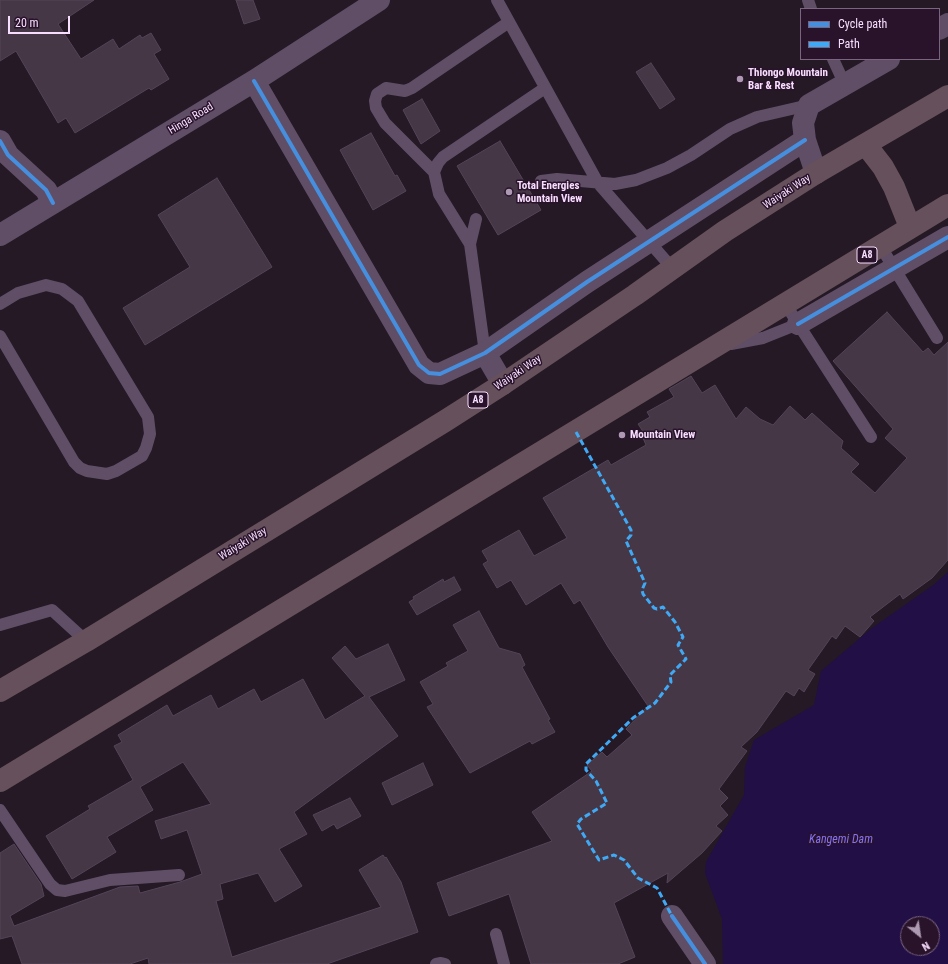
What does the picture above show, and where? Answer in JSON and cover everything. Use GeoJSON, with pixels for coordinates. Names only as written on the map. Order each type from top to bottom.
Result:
{"type":"FeatureCollection","features":[{"type":"Feature","properties":{"kind":"highway","name":"Waiyaki Way"},"geometry":{"type":"LineString","coordinates":[[0,691],[86,641],[503,384],[725,232],[816,173],[948,96]]}},
{"type":"Feature","properties":{"kind":"highway"},"geometry":{"type":"LineString","coordinates":[[866,145],[883,167],[894,187],[910,227]]}},
{"type":"Feature","properties":{"kind":"highway","name":"A8"},"geometry":{"type":"LineString","coordinates":[[0,781],[786,305],[881,247],[910,227],[948,205]]}},
{"type":"Feature","properties":{"kind":"street","name":"Hinga Road"},"geometry":{"type":"LineString","coordinates":[[0,235],[254,80],[379,0]]}},
{"type":"Feature","properties":{"kind":"street"},"geometry":{"type":"LineString","coordinates":[[816,173],[805,140],[803,123],[809,105],[887,60]]}},
{"type":"Feature","properties":{"kind":"street"},"geometry":{"type":"LineString","coordinates":[[254,80],[419,365],[429,373],[440,374],[485,353],[649,242],[805,140]]}},
{"type":"Feature","properties":{"kind":"street"},"geometry":{"type":"LineString","coordinates":[[0,142],[8,155],[46,190],[53,203]]}},
{"type":"Feature","properties":{"kind":"street"},"geometry":{"type":"LineString","coordinates":[[798,324],[948,237]]}},
{"type":"Feature","properties":{"kind":"street"},"geometry":{"type":"LineString","coordinates":[[485,353],[503,384]]}},
{"type":"Feature","properties":{"kind":"street"},"geometry":{"type":"LineString","coordinates":[[672,916],[705,964]]}},
{"type":"Feature","properties":{"kind":"lane"},"geometry":{"type":"LineString","coordinates":[[497,0],[598,183],[673,269]]}},
{"type":"Feature","properties":{"kind":"lane"},"geometry":{"type":"LineString","coordinates":[[470,244],[439,194],[434,172],[385,123],[376,108],[377,94],[386,88],[405,91],[412,88],[509,22]]}},
{"type":"Feature","properties":{"kind":"lane"},"geometry":{"type":"LineString","coordinates":[[833,60],[845,85]]}},
{"type":"Feature","properties":{"kind":"lane"},"geometry":{"type":"LineString","coordinates":[[434,172],[438,163],[443,157],[545,88]]}},
{"type":"Feature","properties":{"kind":"lane"},"geometry":{"type":"LineString","coordinates":[[541,181],[557,179],[615,184],[636,180],[673,165],[730,129],[757,117],[809,105]]}},
{"type":"Feature","properties":{"kind":"lane"},"geometry":{"type":"LineString","coordinates":[[476,219],[470,244],[485,353]]}},
{"type":"Feature","properties":{"kind":"lane"},"geometry":{"type":"LineString","coordinates":[[881,247],[937,338]]}},
{"type":"Feature","properties":{"kind":"lane"},"geometry":{"type":"LineString","coordinates":[[0,304],[18,294],[46,285],[62,289],[78,302],[148,416],[150,434],[142,456],[116,471],[107,474],[87,471],[80,468],[74,462],[0,336]]}},
{"type":"Feature","properties":{"kind":"lane"},"geometry":{"type":"LineString","coordinates":[[786,305],[871,437]]}},
{"type":"Feature","properties":{"kind":"lane"},"geometry":{"type":"LineString","coordinates":[[717,346],[763,338],[798,324]]}},
{"type":"Feature","properties":{"kind":"lane"},"geometry":{"type":"LineString","coordinates":[[0,625],[52,610],[86,641]]}},
{"type":"Feature","properties":{"kind":"lane"},"geometry":{"type":"LineString","coordinates":[[0,810],[50,884],[57,890],[65,891],[110,880],[179,875]]}},
{"type":"Feature","properties":{"kind":"lane"},"geometry":{"type":"LineString","coordinates":[[496,934],[504,964]]}},
{"type":"Feature","properties":{"kind":"lane"},"geometry":{"type":"LineString","coordinates":[[436,964],[445,964]]}},
{"type":"Feature","properties":{"kind":"water","name":"Kangemi Dam"},"geometry":{"type":"Polygon","coordinates":[[[948,572],[948,964],[723,964],[722,919],[705,873],[706,862],[744,795],[745,767],[754,740],[814,705],[821,671],[872,628],[932,586],[948,572]]]}},
{"type":"Feature","properties":{"kind":"building"},"geometry":{"type":"Polygon","coordinates":[[[0,0],[94,0],[58,24],[81,59],[113,39],[119,49],[140,35],[142,38],[151,33],[161,50],[154,54],[169,79],[151,90],[149,88],[75,133],[66,118],[58,123],[16,51],[0,61],[0,0]]]}},
{"type":"Feature","properties":{"kind":"building"},"geometry":{"type":"Polygon","coordinates":[[[236,0],[253,0],[260,19],[244,24],[236,0]]]}},
{"type":"Feature","properties":{"kind":"building"},"geometry":{"type":"Polygon","coordinates":[[[651,63],[675,99],[660,109],[636,72],[651,63]]]}},
{"type":"Feature","properties":{"kind":"building"},"geometry":{"type":"Polygon","coordinates":[[[422,99],[440,131],[421,144],[403,110],[422,99]]]}},
{"type":"Feature","properties":{"kind":"building"},"geometry":{"type":"Polygon","coordinates":[[[371,133],[395,176],[397,175],[406,191],[373,210],[340,150],[371,133]]]}},
{"type":"Feature","properties":{"kind":"building"},"geometry":{"type":"Polygon","coordinates":[[[500,141],[541,210],[498,235],[457,166],[500,141]]]}},
{"type":"Feature","properties":{"kind":"building"},"geometry":{"type":"Polygon","coordinates":[[[217,178],[272,267],[145,345],[123,308],[190,267],[158,215],[217,178]]]}},
{"type":"Feature","properties":{"kind":"building"},"geometry":{"type":"Polygon","coordinates":[[[887,312],[923,352],[928,348],[934,355],[948,342],[948,560],[932,578],[903,599],[900,594],[870,617],[874,621],[860,637],[845,626],[836,639],[832,636],[808,670],[815,674],[804,692],[799,688],[794,696],[786,691],[757,732],[741,747],[747,751],[719,789],[728,798],[720,806],[728,815],[716,826],[722,831],[702,853],[667,883],[668,873],[614,903],[635,957],[618,964],[531,964],[509,894],[449,916],[437,883],[552,841],[532,812],[592,771],[587,765],[602,752],[607,757],[632,735],[626,729],[648,706],[608,647],[580,600],[574,604],[561,583],[526,605],[511,580],[497,588],[483,564],[488,561],[482,551],[519,530],[534,556],[567,538],[543,498],[608,460],[611,465],[646,445],[643,438],[646,436],[638,424],[650,417],[647,412],[674,397],[669,389],[691,376],[702,393],[715,385],[736,419],[746,407],[760,419],[773,425],[790,406],[805,420],[812,413],[843,441],[841,448],[859,464],[851,472],[875,493],[907,458],[885,438],[893,429],[833,361],[887,312]]]}},
{"type":"Feature","properties":{"kind":"building"},"geometry":{"type":"Polygon","coordinates":[[[454,577],[461,590],[417,615],[409,602],[414,599],[413,597],[443,579],[444,582],[454,577]]]}},
{"type":"Feature","properties":{"kind":"building"},"geometry":{"type":"Polygon","coordinates":[[[479,611],[499,648],[520,654],[525,665],[522,667],[550,719],[548,720],[555,732],[532,744],[530,741],[470,773],[427,707],[433,704],[420,682],[448,666],[446,663],[468,651],[453,625],[479,611]]]}},
{"type":"Feature","properties":{"kind":"building"},"geometry":{"type":"Polygon","coordinates":[[[388,644],[405,680],[369,697],[398,736],[294,812],[307,834],[279,849],[302,886],[275,902],[258,873],[220,884],[223,899],[216,901],[232,957],[381,907],[359,870],[383,855],[385,858],[386,857],[401,882],[418,932],[327,964],[149,964],[148,958],[130,964],[22,964],[12,936],[0,939],[0,853],[14,844],[41,884],[44,896],[10,916],[14,926],[120,887],[138,886],[140,893],[180,882],[202,874],[187,830],[161,839],[155,821],[211,804],[183,762],[140,787],[153,810],[107,837],[116,852],[72,879],[46,836],[90,809],[88,806],[133,780],[114,746],[122,742],[118,735],[167,705],[173,716],[211,695],[218,709],[254,689],[261,702],[303,679],[325,720],[365,696],[332,658],[345,646],[356,659],[388,644]]]}},
{"type":"Feature","properties":{"kind":"building"},"geometry":{"type":"Polygon","coordinates":[[[423,763],[433,785],[392,805],[382,783],[423,763]]]}},
{"type":"Feature","properties":{"kind":"building"},"geometry":{"type":"Polygon","coordinates":[[[350,798],[361,816],[337,829],[334,824],[322,831],[313,815],[350,798]]]}},
{"type":"Feature","properties":{"kind":"marked path"},"geometry":{"type":"LineString","coordinates":[[576,432],[631,530],[631,535],[626,541],[645,583],[642,590],[643,594],[654,608],[657,609],[663,607],[675,622],[683,637],[678,645],[686,659],[670,675],[671,682],[655,703],[633,718],[586,764],[586,770],[596,781],[607,803],[581,819],[577,824],[599,860],[614,855],[624,860],[638,878],[657,888],[672,916]]}},
{"type":"Feature","properties":{"kind":"cycle path"},"geometry":{"type":"LineString","coordinates":[[254,81],[419,365],[429,373],[440,374],[485,353],[587,282],[805,140]]}},
{"type":"Feature","properties":{"kind":"cycle path"},"geometry":{"type":"LineString","coordinates":[[0,141],[8,155],[46,190],[53,203]]}},
{"type":"Feature","properties":{"kind":"cycle path"},"geometry":{"type":"LineString","coordinates":[[798,324],[948,237]]}},
{"type":"Feature","properties":{"kind":"cycle path"},"geometry":{"type":"LineString","coordinates":[[672,916],[705,964]]}},
{"type":"Feature","properties":{"kind":"place","name":"Thiongo Mountain Bar & Rest"},"geometry":{"type":"Point","coordinates":[740,79]}},
{"type":"Feature","properties":{"kind":"place","name":"Total Energies Mountain View"},"geometry":{"type":"Point","coordinates":[509,192]}},
{"type":"Feature","properties":{"kind":"place","name":"Mountain View"},"geometry":{"type":"Point","coordinates":[622,435]}}]}
